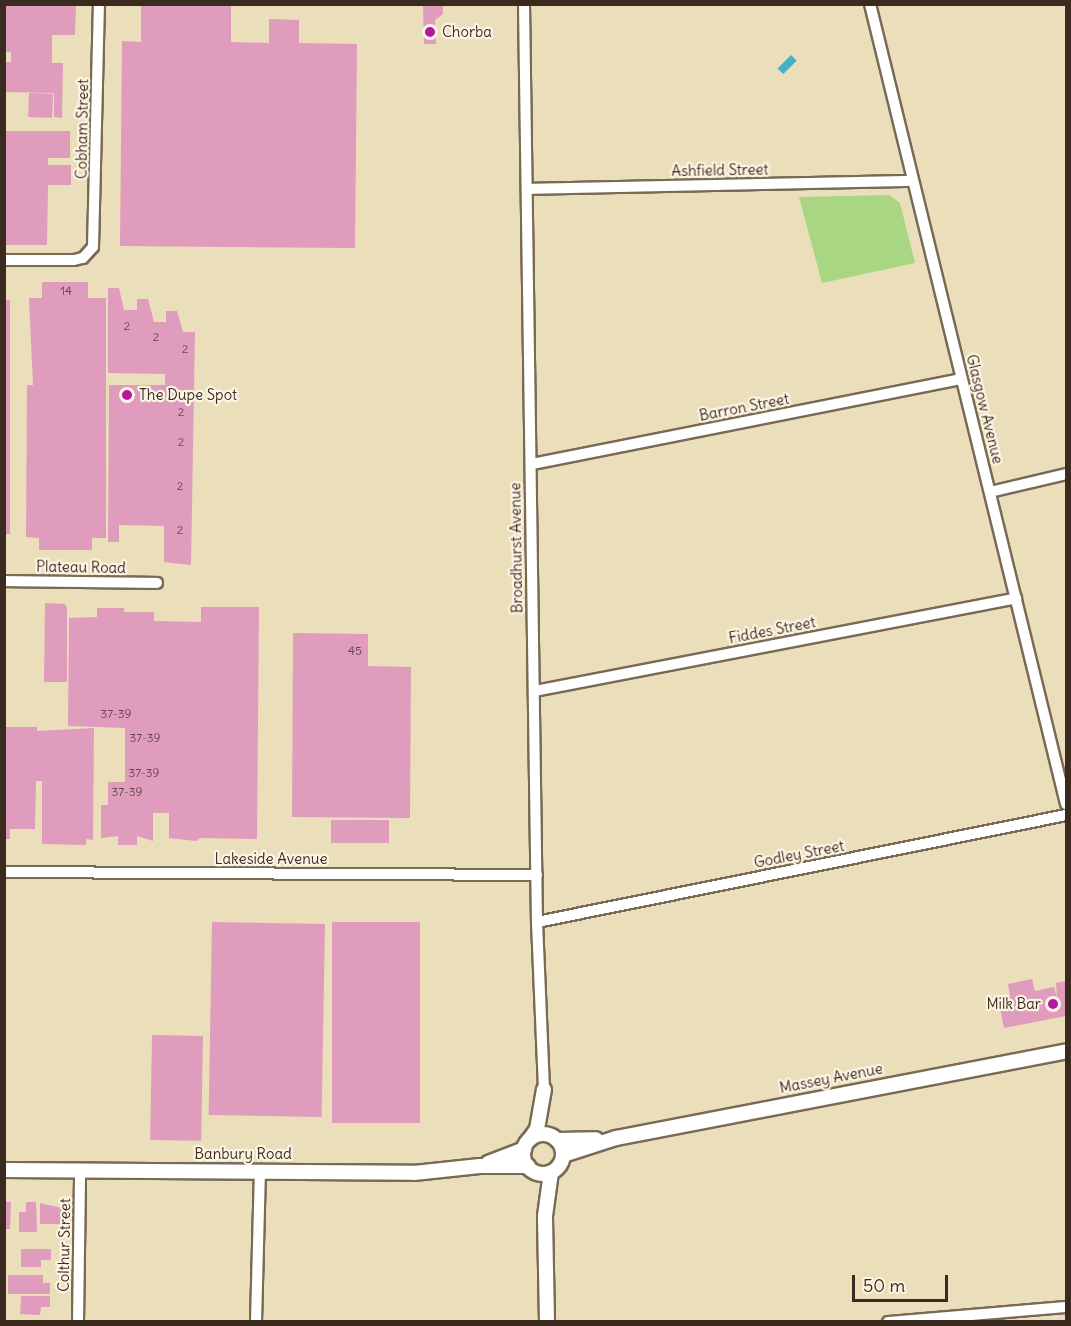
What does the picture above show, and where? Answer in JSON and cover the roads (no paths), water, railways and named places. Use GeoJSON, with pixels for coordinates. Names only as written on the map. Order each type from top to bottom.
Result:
{"type":"FeatureCollection","features":[{"type":"Feature","properties":{"kind":"street","name":"Cobham Street"},"geometry":{"type":"LineString","coordinates":[[4,260],[74,260],[89,253],[96,236],[99,4]]}},
{"type":"Feature","properties":{"kind":"street","name":"Broadhurst Avenue"},"geometry":{"type":"LineString","coordinates":[[524,4],[537,922],[544,1090],[555,1138]]}},
{"type":"Feature","properties":{"kind":"street","name":"Glasgow Avenue"},"geometry":{"type":"LineString","coordinates":[[872,4],[912,181],[1066,804]]}},
{"type":"Feature","properties":{"kind":"street","name":"Ashfield Street"},"geometry":{"type":"LineString","coordinates":[[528,189],[912,181]]}},
{"type":"Feature","properties":{"kind":"street","name":"Barron Street"},"geometry":{"type":"LineString","coordinates":[[532,464],[961,379]]}},
{"type":"Feature","properties":{"kind":"street"},"geometry":{"type":"LineString","coordinates":[[990,492],[1066,474]]}},
{"type":"Feature","properties":{"kind":"street","name":"Plateau Road"},"geometry":{"type":"LineString","coordinates":[[4,581],[157,584]]}},
{"type":"Feature","properties":{"kind":"street","name":"Fiddes Street"},"geometry":{"type":"LineString","coordinates":[[535,691],[1016,598]]}},
{"type":"Feature","properties":{"kind":"street","name":"Godley Street"},"geometry":{"type":"LineString","coordinates":[[537,922],[1066,815]]}},
{"type":"Feature","properties":{"kind":"street","name":"Lakeside Avenue"},"geometry":{"type":"LineString","coordinates":[[4,872],[537,875]]}},
{"type":"Feature","properties":{"kind":"street","name":"Massey Avenue"},"geometry":{"type":"LineString","coordinates":[[563,1155],[616,1138],[1062,1050]]}},
{"type":"Feature","properties":{"kind":"street","name":"Broadhurst Avenue"},"geometry":{"type":"LineString","coordinates":[[527,1144],[537,1129],[544,1090]]}},
{"type":"Feature","properties":{"kind":"street"},"geometry":{"type":"LineString","coordinates":[[545,1216],[531,1169],[527,1144],[541,1134],[555,1138],[563,1155],[551,1172],[545,1216],[547,1322]]}},
{"type":"Feature","properties":{"kind":"street","name":"Massey Avenue"},"geometry":{"type":"LineString","coordinates":[[555,1138],[616,1138]]}},
{"type":"Feature","properties":{"kind":"street","name":"Banbury Road"},"geometry":{"type":"LineString","coordinates":[[480,1166],[527,1144]]}},
{"type":"Feature","properties":{"kind":"street","name":"Banbury Road"},"geometry":{"type":"LineString","coordinates":[[4,1170],[260,1170],[414,1173],[480,1166],[531,1169]]}},
{"type":"Feature","properties":{"kind":"street"},"geometry":{"type":"LineString","coordinates":[[531,1169],[551,1172]]}},
{"type":"Feature","properties":{"kind":"street","name":"Colthur Street"},"geometry":{"type":"LineString","coordinates":[[78,1322],[80,1170]]}},
{"type":"Feature","properties":{"kind":"street"},"geometry":{"type":"LineString","coordinates":[[256,1322],[260,1170]]}},
{"type":"Feature","properties":{"kind":"street"},"geometry":{"type":"LineString","coordinates":[[888,1322],[1066,1307]]}},
{"type":"Feature","properties":{"kind":"water"},"geometry":{"type":"Polygon","coordinates":[[[791,55],[797,61],[783,74],[778,68],[791,55]]]}},
{"type":"Feature","properties":{"kind":"place","name":"Chorba"},"geometry":{"type":"Point","coordinates":[430,32]}},
{"type":"Feature","properties":{"kind":"place","name":"The Dupe Spot"},"geometry":{"type":"Point","coordinates":[127,395]}},
{"type":"Feature","properties":{"kind":"place","name":"Milk Bar"},"geometry":{"type":"Point","coordinates":[1053,1004]}}]}
